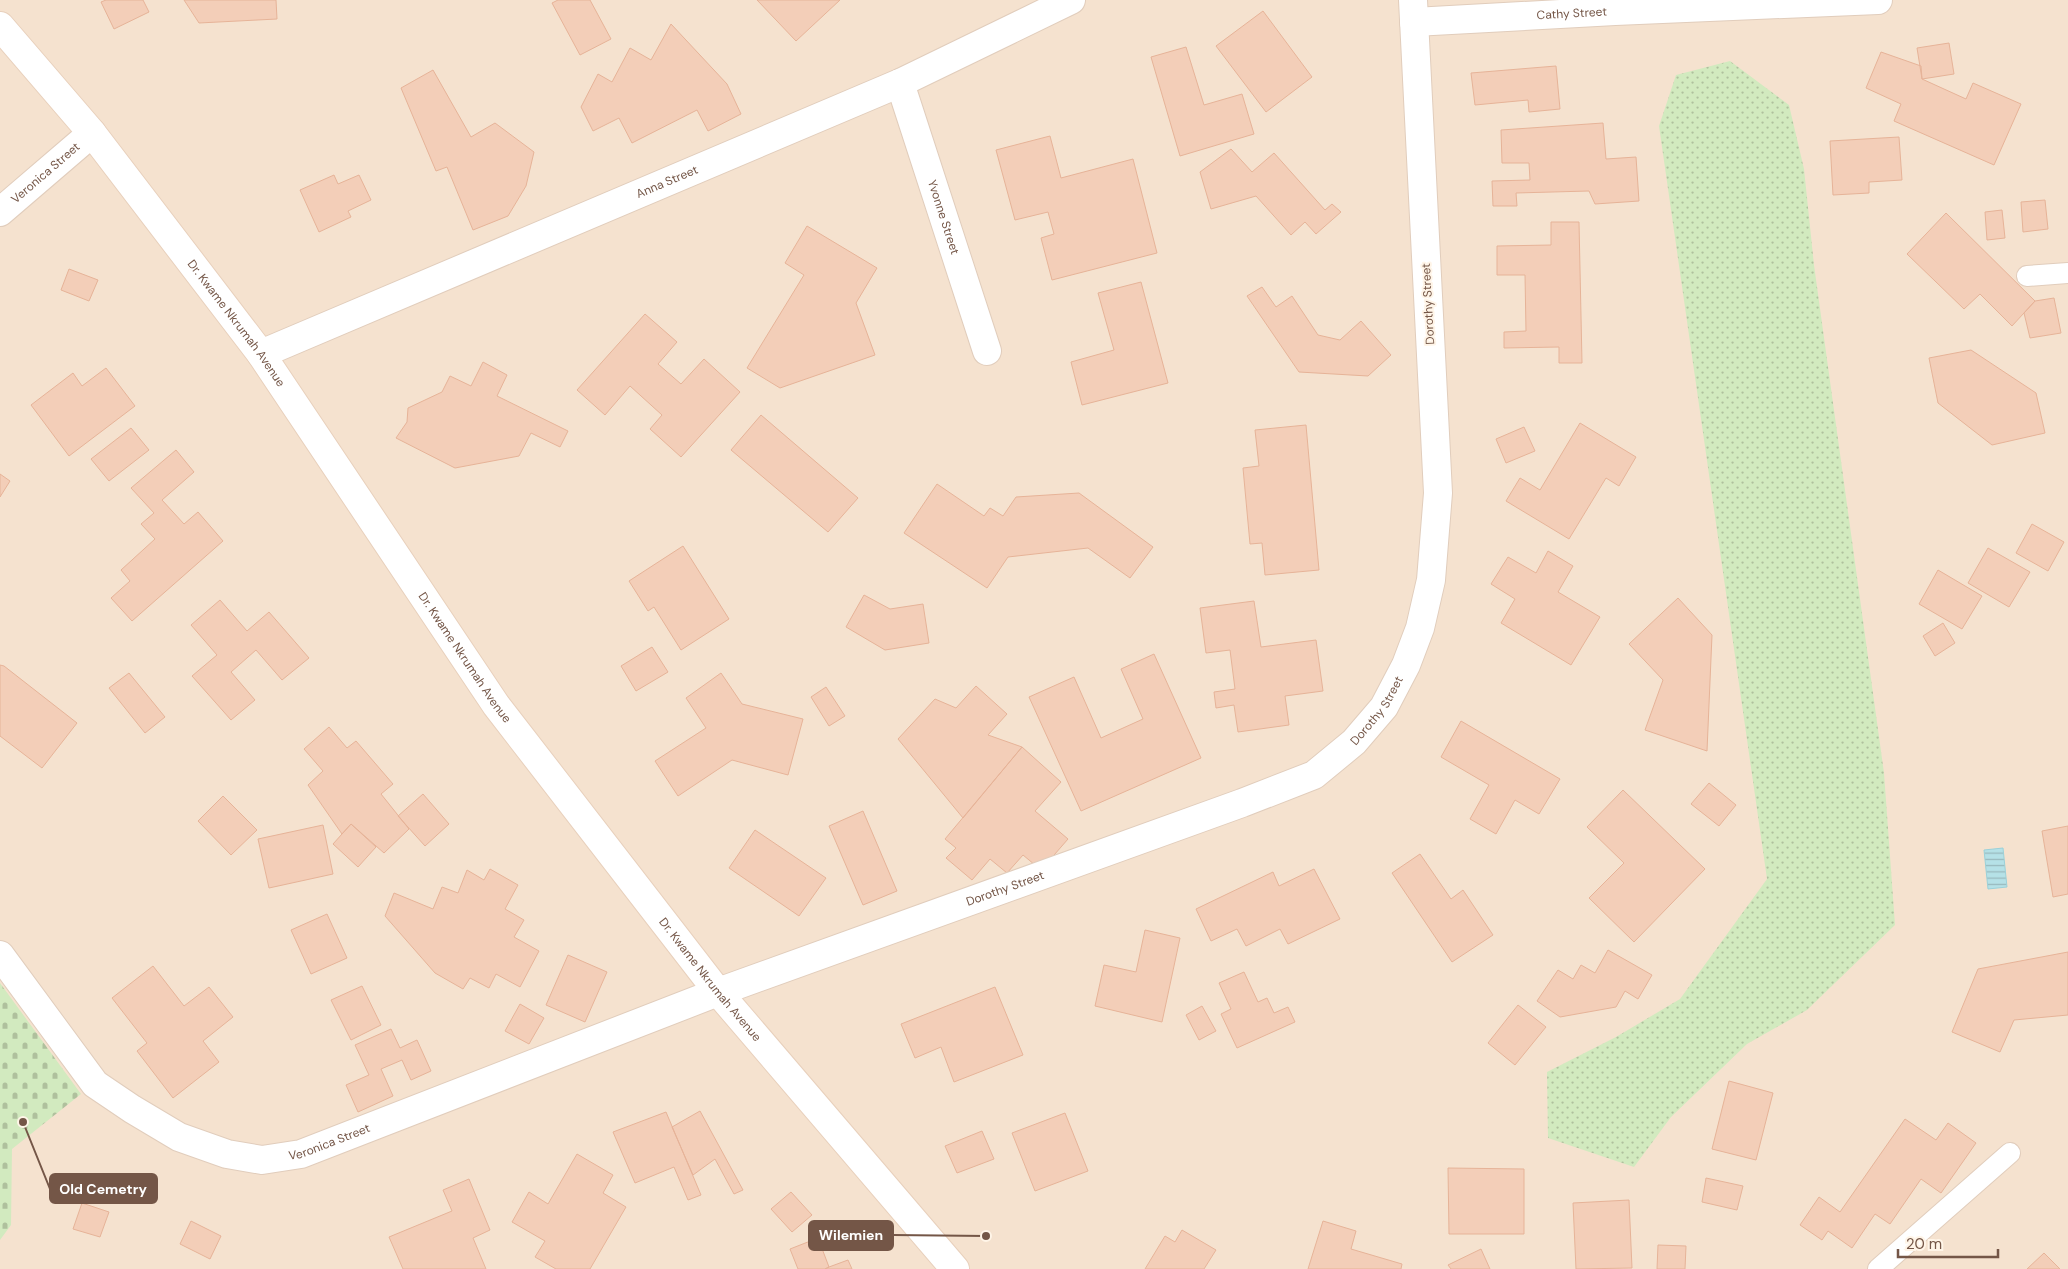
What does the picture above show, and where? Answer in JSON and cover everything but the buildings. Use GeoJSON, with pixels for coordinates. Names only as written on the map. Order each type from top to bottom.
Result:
{"type":"FeatureCollection","features":[{"type":"Feature","properties":{"kind":"street","name":"Anna Street"},"geometry":{"type":"LineString","coordinates":[[260,354],[900,83],[1071,0]]}},
{"type":"Feature","properties":{"kind":"street","name":"Cathy Street"},"geometry":{"type":"LineString","coordinates":[[1414,11],[1878,0]]}},
{"type":"Feature","properties":{"kind":"street","name":"Dorothy Street"},"geometry":{"type":"LineString","coordinates":[[718,992],[1314,775],[1354,742],[1384,707],[1406,665],[1420,628],[1431,580],[1438,493],[1414,11]]}},
{"type":"Feature","properties":{"kind":"street","name":"Dr. Kwame Nkrumah Avenue"},"geometry":{"type":"LineString","coordinates":[[0,26],[92,133],[260,354],[496,705],[718,992],[955,1269]]}},
{"type":"Feature","properties":{"kind":"street","name":"Yvonne Street"},"geometry":{"type":"LineString","coordinates":[[900,83],[988,351]]}},
{"type":"Feature","properties":{"kind":"street","name":"Veronica Street"},"geometry":{"type":"LineString","coordinates":[[0,212],[92,133]]}},
{"type":"Feature","properties":{"kind":"street","name":"Veronica Street"},"geometry":{"type":"LineString","coordinates":[[0,955],[95,1084],[179,1137],[227,1154],[262,1160],[301,1154],[718,992]]}},
{"type":"Feature","properties":{"kind":"lane"},"geometry":{"type":"LineString","coordinates":[[2027,276],[2068,273]]}},
{"type":"Feature","properties":{"kind":"lane"},"geometry":{"type":"LineString","coordinates":[[1878,1269],[2010,1153]]}},
{"type":"Feature","properties":{"kind":"shaded area"},"geometry":{"type":"Polygon","coordinates":[[[0,0],[2068,0],[2068,1269],[0,1269],[0,0]]]}},
{"type":"Feature","properties":{"kind":"green space"},"geometry":{"type":"Polygon","coordinates":[[[1730,61],[1789,105],[1804,169],[1814,265],[1884,773],[1895,925],[1807,1010],[1747,1044],[1671,1117],[1634,1167],[1548,1138],[1547,1072],[1616,1037],[1680,999],[1767,879],[1659,126],[1676,75],[1730,61]]]}},
{"type":"Feature","properties":{"kind":"green space"},"geometry":{"type":"Polygon","coordinates":[[[0,983],[81,1094],[12,1149],[11,1225],[0,1240],[0,983]]]}},
{"type":"Feature","properties":{"kind":"water"},"geometry":{"type":"Polygon","coordinates":[[[2003,848],[2007,887],[1988,889],[1984,850],[2003,848]]]}},
{"type":"Feature","properties":{"kind":"place","name":"Old Cemetry"},"geometry":{"type":"Point","coordinates":[23,1122]}},
{"type":"Feature","properties":{"kind":"place","name":"Wilemien"},"geometry":{"type":"Point","coordinates":[986,1236]}}]}
